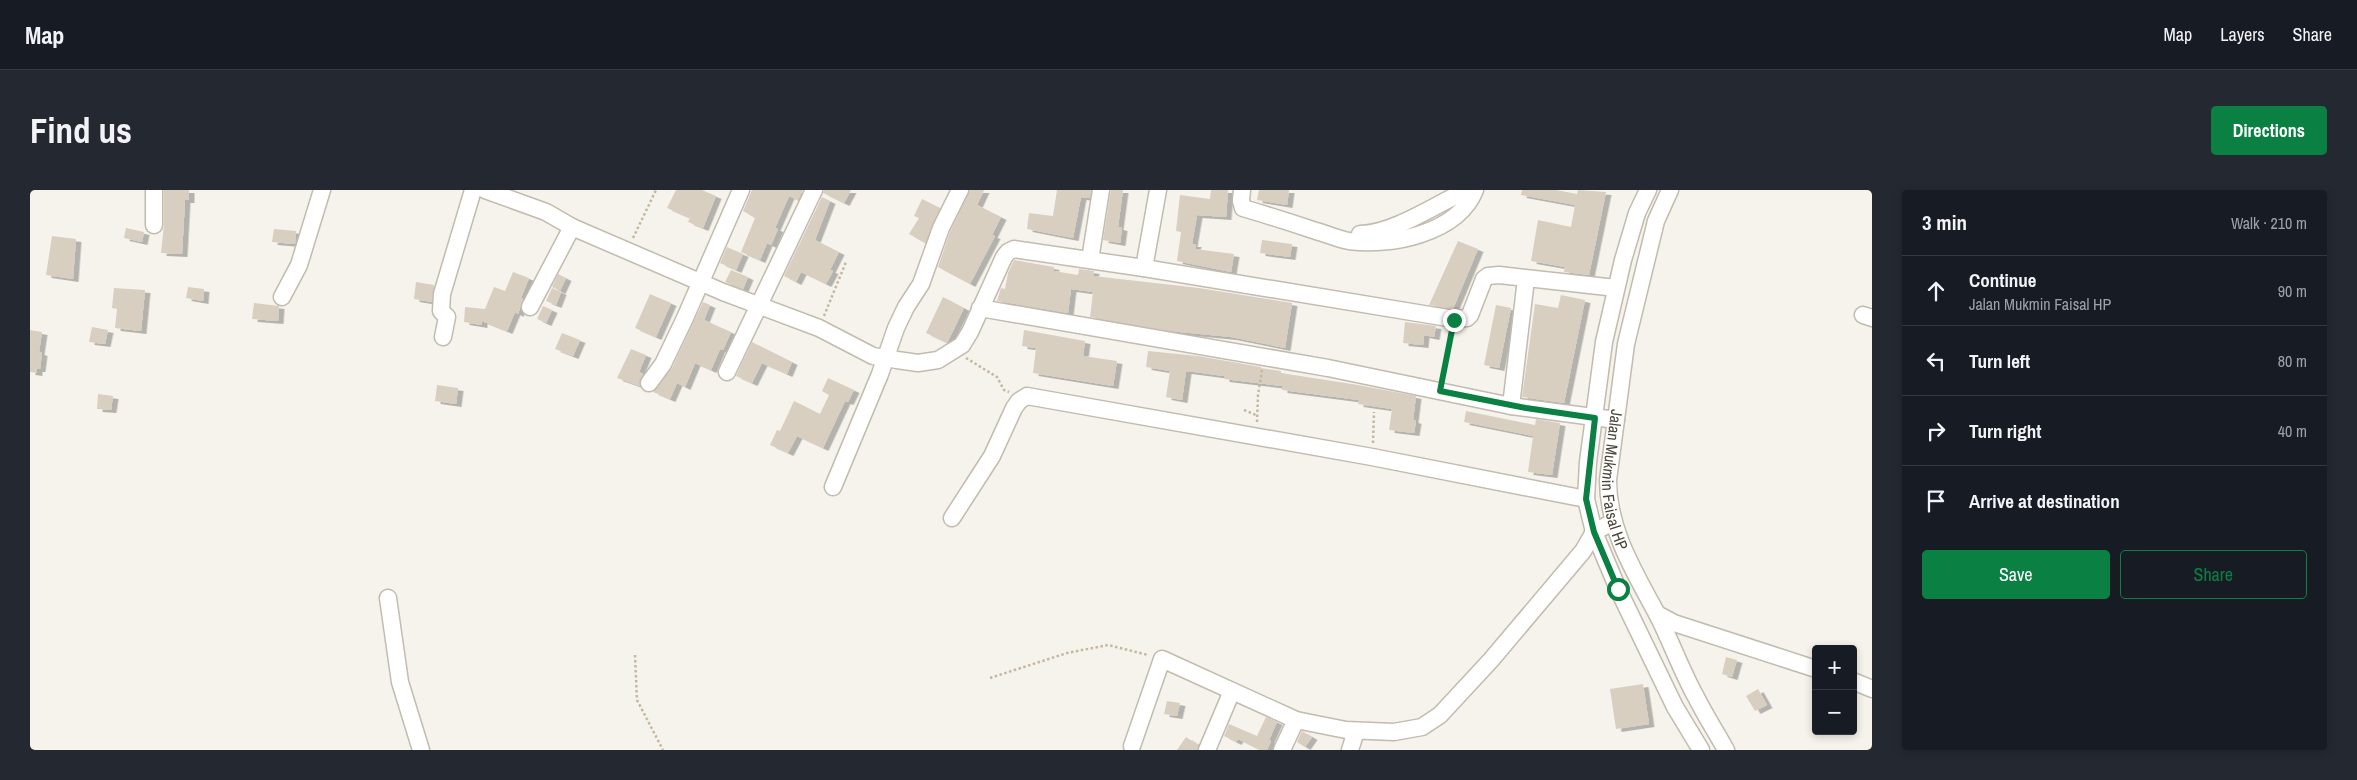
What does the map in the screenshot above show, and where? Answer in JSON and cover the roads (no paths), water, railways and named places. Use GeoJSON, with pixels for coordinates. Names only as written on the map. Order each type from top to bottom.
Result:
{"type":"FeatureCollection","features":[{"type":"Feature","properties":{"kind":"street"},"geometry":{"type":"LineString","coordinates":[[154,190],[154,224]]}},
{"type":"Feature","properties":{"kind":"street"},"geometry":{"type":"LineString","coordinates":[[282,297],[303,255],[322,190]]}},
{"type":"Feature","properties":{"kind":"street"},"geometry":{"type":"LineString","coordinates":[[443,337],[447,317],[441,311],[442,294],[473,190]]}},
{"type":"Feature","properties":{"kind":"street"},"geometry":{"type":"LineString","coordinates":[[485,190],[546,212],[572,226],[627,250],[819,328],[872,356],[918,363],[938,360],[962,345],[1008,252],[1014,250],[1144,268],[1454,320],[1467,318],[1470,315],[1484,279],[1488,276],[1498,275],[1616,288]]}},
{"type":"Feature","properties":{"kind":"street"},"geometry":{"type":"LineString","coordinates":[[649,382],[662,364],[741,190]]}},
{"type":"Feature","properties":{"kind":"street"},"geometry":{"type":"LineString","coordinates":[[727,372],[814,190]]}},
{"type":"Feature","properties":{"kind":"street"},"geometry":{"type":"LineString","coordinates":[[832,487],[906,307],[921,284],[941,228],[960,190]]}},
{"type":"Feature","properties":{"kind":"street"},"geometry":{"type":"LineString","coordinates":[[1090,260],[1101,190]]}},
{"type":"Feature","properties":{"kind":"street"},"geometry":{"type":"LineString","coordinates":[[1144,268],[1158,190]]}},
{"type":"Feature","properties":{"kind":"street"},"geometry":{"type":"LineString","coordinates":[[1242,190],[1241,201],[1243,208],[1347,241],[1370,243],[1419,234],[1447,222],[1467,207],[1476,190]]}},
{"type":"Feature","properties":{"kind":"street"},"geometry":{"type":"LineString","coordinates":[[1327,234],[1366,234],[1385,229],[1456,196],[1462,190]]}},
{"type":"Feature","properties":{"kind":"street","name":"Jalan Mukmin Faisal HP"},"geometry":{"type":"LineString","coordinates":[[1648,190],[1637,213],[1616,288],[1604,342],[1586,499],[1594,532],[1618,589],[1675,707],[1701,750]]}},
{"type":"Feature","properties":{"kind":"street","name":"Jalan Mukmin Faisal HP"},"geometry":{"type":"LineString","coordinates":[[1669,190],[1656,221],[1636,294],[1626,344],[1608,480],[1608,499],[1613,522],[1637,580],[1657,614],[1695,696],[1726,750]]}},
{"type":"Feature","properties":{"kind":"street"},"geometry":{"type":"LineString","coordinates":[[530,307],[572,226]]}},
{"type":"Feature","properties":{"kind":"street"},"geometry":{"type":"LineString","coordinates":[[1511,406],[1526,279]]}},
{"type":"Feature","properties":{"kind":"street"},"geometry":{"type":"LineString","coordinates":[[980,308],[1328,368],[1511,406],[1616,420]]}},
{"type":"Feature","properties":{"kind":"street"},"geometry":{"type":"LineString","coordinates":[[952,518],[992,456],[1014,408],[1019,401],[1027,396],[1372,456],[1586,499]]}},
{"type":"Feature","properties":{"kind":"street"},"geometry":{"type":"LineString","coordinates":[[1132,746],[1162,660],[1296,720],[1356,731],[1394,732],[1422,727],[1440,715],[1543,599],[1583,551],[1594,532],[1613,522]]}},
{"type":"Feature","properties":{"kind":"street"},"geometry":{"type":"LineString","coordinates":[[388,598],[400,682],[421,750]]}},
{"type":"Feature","properties":{"kind":"street"},"geometry":{"type":"LineString","coordinates":[[1657,614],[1674,623],[1812,668]]}},
{"type":"Feature","properties":{"kind":"street"},"geometry":{"type":"LineString","coordinates":[[1857,683],[1872,689]]}},
{"type":"Feature","properties":{"kind":"street"},"geometry":{"type":"LineString","coordinates":[[1206,750],[1232,691]]}},
{"type":"Feature","properties":{"kind":"street"},"geometry":{"type":"LineString","coordinates":[[1282,750],[1296,720]]}},
{"type":"Feature","properties":{"kind":"street"},"geometry":{"type":"LineString","coordinates":[[1350,750],[1356,731]]}}]}
